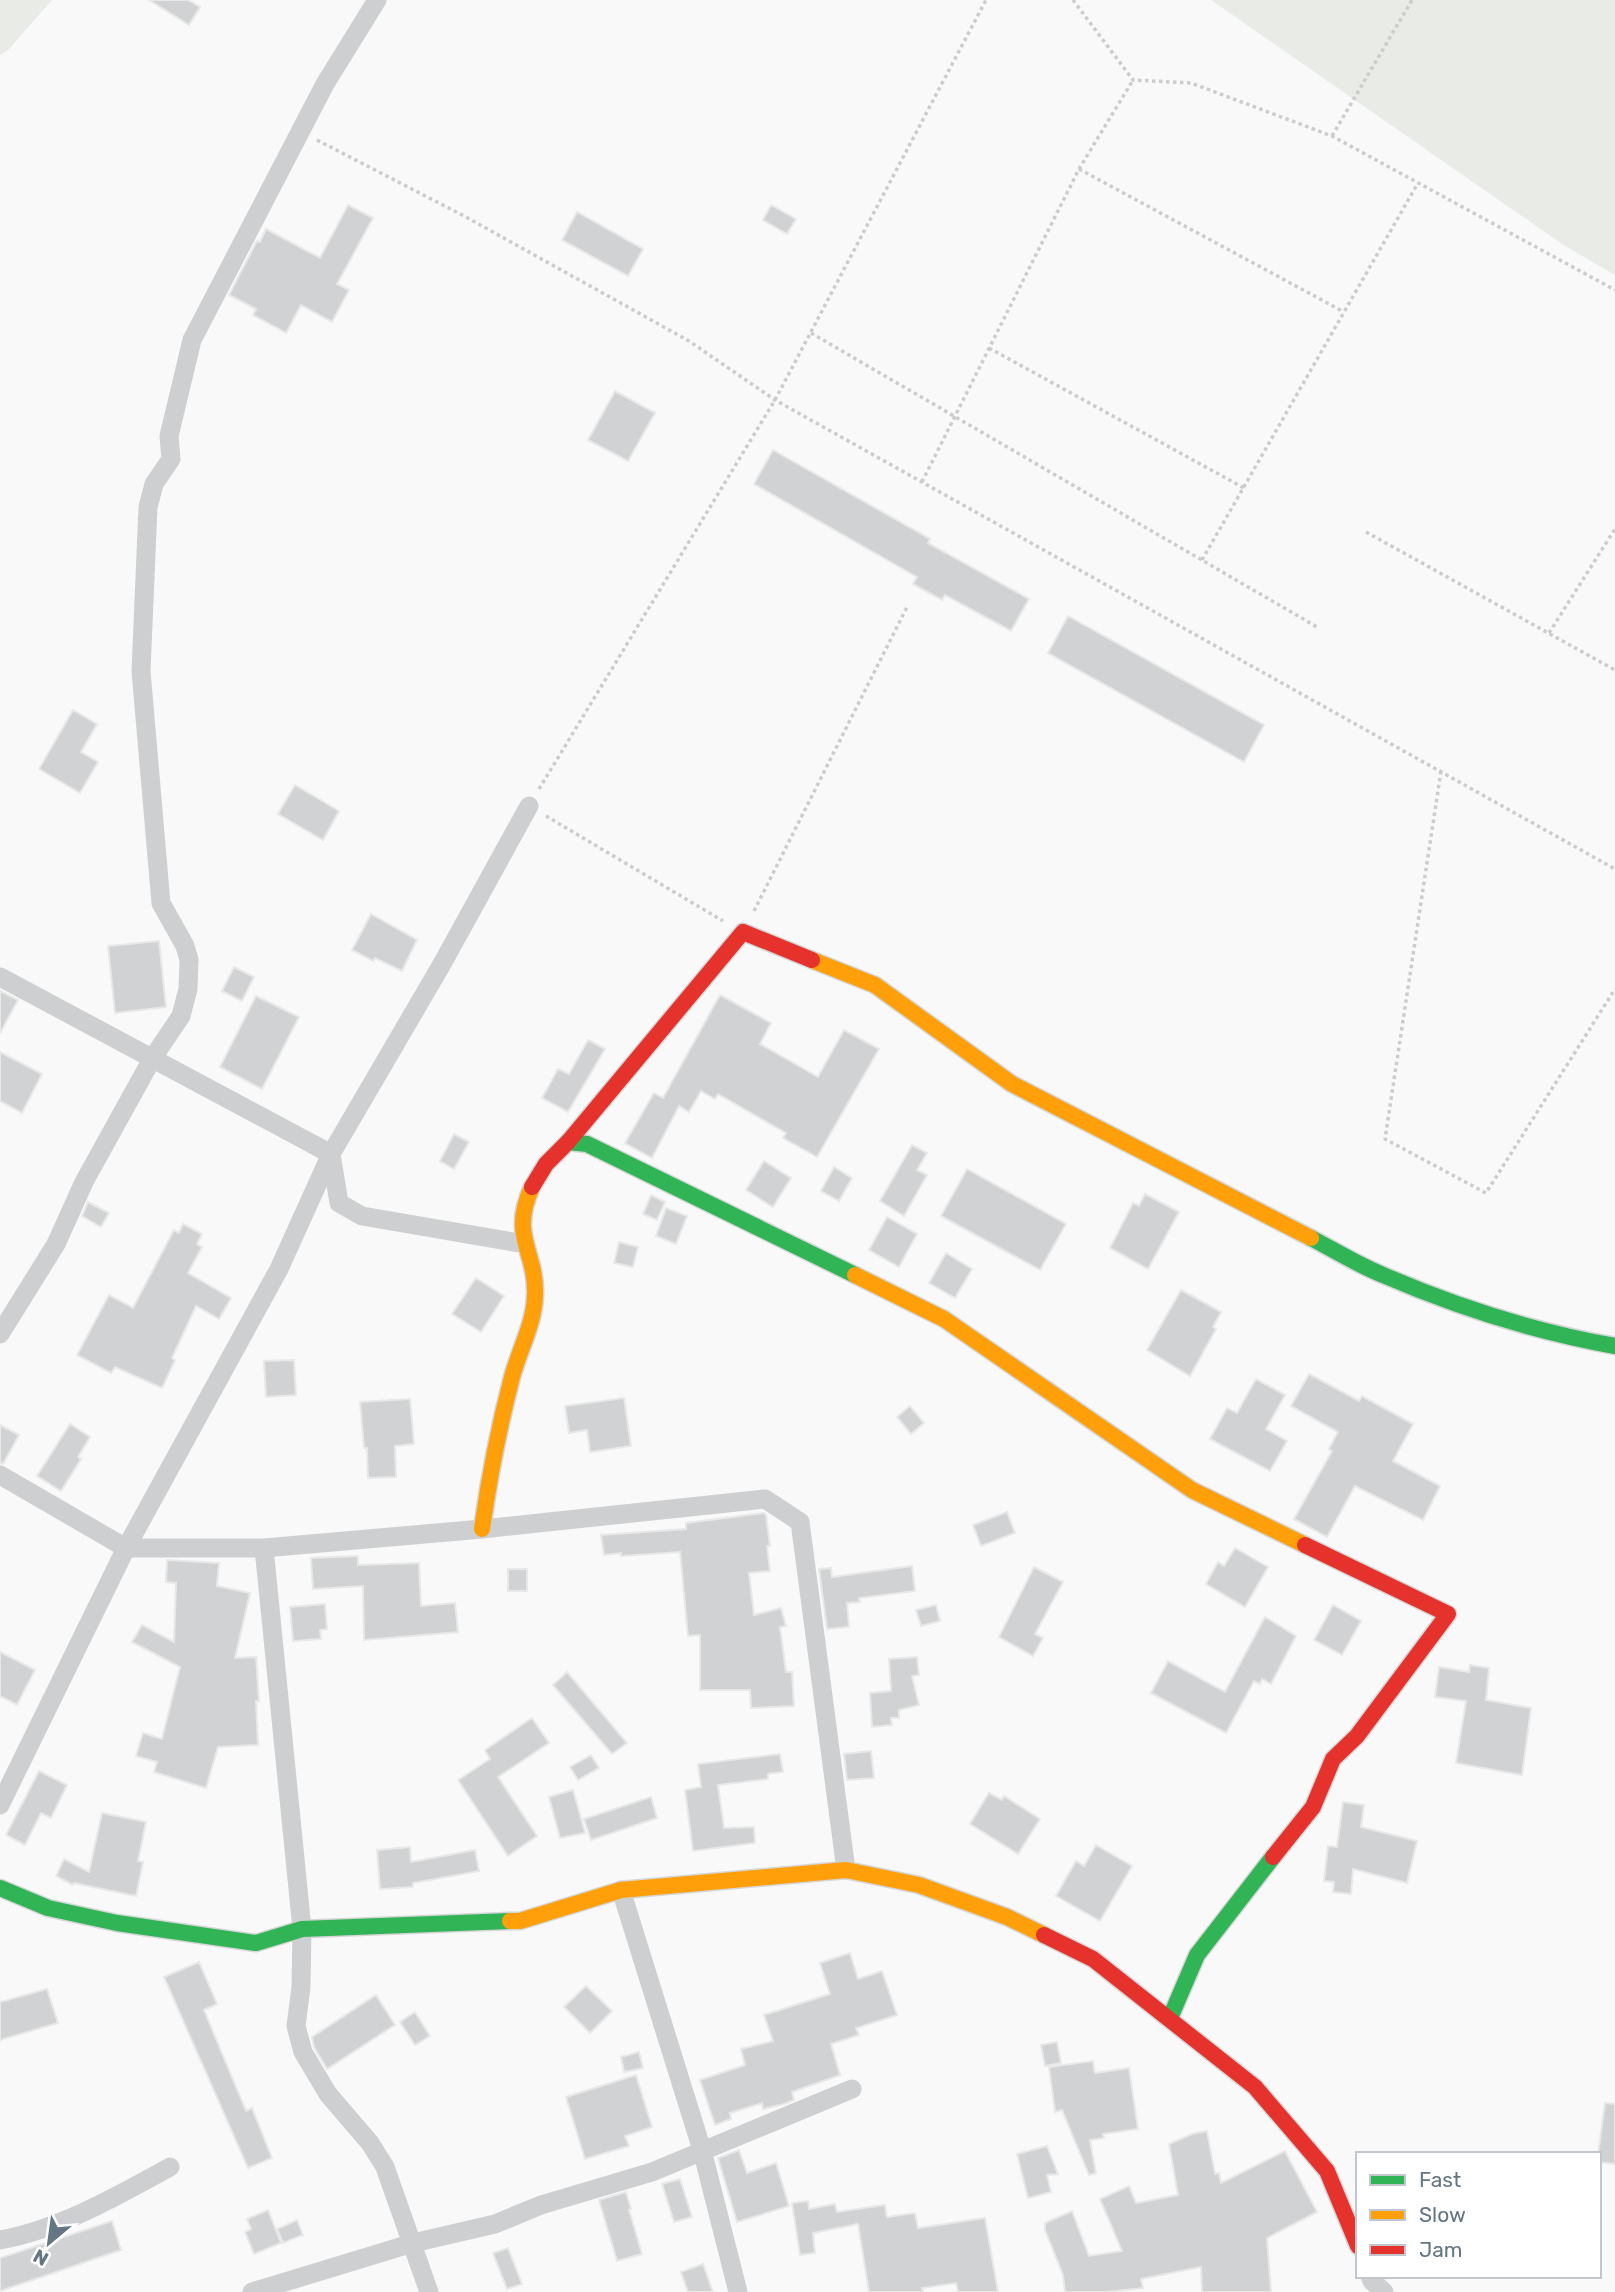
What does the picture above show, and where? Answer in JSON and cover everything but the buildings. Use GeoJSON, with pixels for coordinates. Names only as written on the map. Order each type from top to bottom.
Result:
{"type":"FeatureCollection","features":[{"type":"Feature","properties":{"kind":"street"},"geometry":{"type":"LineString","coordinates":[[0,1334],[56,1244],[84,1182],[152,1059],[181,1016],[188,989],[189,960],[185,946],[162,903],[141,671],[148,507],[154,484],[171,459],[169,436],[192,340],[325,84],[377,0]]}},
{"type":"Feature","properties":{"kind":"street"},"geometry":{"type":"LineString","coordinates":[[0,1805],[127,1548],[279,1269],[331,1154],[442,964],[529,806]]}},
{"type":"Feature","properties":{"kind":"street"},"geometry":{"type":"LineString","coordinates":[[482,1529],[487,1486],[512,1376],[535,1304],[535,1274],[525,1244],[522,1216],[530,1190],[556,1150],[568,1142],[743,932],[875,985],[1012,1084],[1382,1275],[1498,1317],[1560,1336],[1615,1346]]}},
{"type":"Feature","properties":{"kind":"street"},"geometry":{"type":"LineString","coordinates":[[0,977],[331,1154]]}},
{"type":"Feature","properties":{"kind":"street"},"geometry":{"type":"LineString","coordinates":[[568,1142],[587,1144],[944,1319],[1192,1490],[1448,1614],[1357,1737],[1333,1759],[1313,1807],[1197,1955],[1170,2018]]}},
{"type":"Feature","properties":{"kind":"street"},"geometry":{"type":"LineString","coordinates":[[331,1154],[339,1203],[362,1216],[525,1244]]}},
{"type":"Feature","properties":{"kind":"street"},"geometry":{"type":"LineString","coordinates":[[0,1475],[127,1548],[264,1548],[482,1529],[765,1499],[800,1522],[846,1870]]}},
{"type":"Feature","properties":{"kind":"street"},"geometry":{"type":"LineString","coordinates":[[264,1548],[302,1929],[301,1987],[296,2026],[303,2052],[328,2094],[370,2143],[385,2167],[429,2292]]}},
{"type":"Feature","properties":{"kind":"street"},"geometry":{"type":"LineString","coordinates":[[0,1888],[48,1908],[117,1923],[256,1943],[302,1929],[520,1921],[621,1891],[846,1870],[919,1885],[1007,1917],[1093,1959],[1255,2087],[1327,2171],[1356,2241]]}},
{"type":"Feature","properties":{"kind":"street"},"geometry":{"type":"LineString","coordinates":[[621,1891],[702,2150],[738,2292]]}},
{"type":"Feature","properties":{"kind":"street"},"geometry":{"type":"LineString","coordinates":[[252,2292],[413,2243],[495,2224],[541,2205],[652,2172],[852,2089]]}},
{"type":"Feature","properties":{"kind":"street"},"geometry":{"type":"LineString","coordinates":[[0,2240],[18,2236],[104,2203],[170,2167]]}},
{"type":"Feature","properties":{"kind":"street"},"geometry":{"type":"LineString","coordinates":[[1371,2278],[1384,2292]]}},
{"type":"Feature","properties":{"kind":"path"},"geometry":{"type":"LineString","coordinates":[[907,607],[743,932],[529,806],[775,400],[986,0]]}},
{"type":"Feature","properties":{"kind":"path"},"geometry":{"type":"LineString","coordinates":[[1073,0],[1133,80]]}},
{"type":"Feature","properties":{"kind":"path"},"geometry":{"type":"LineString","coordinates":[[1332,136],[1412,0]]}},
{"type":"Feature","properties":{"kind":"path"},"geometry":{"type":"LineString","coordinates":[[1133,80],[1191,83],[1332,136],[1615,290]]}},
{"type":"Feature","properties":{"kind":"path"},"geometry":{"type":"LineString","coordinates":[[922,482],[1079,169],[1133,80]]}},
{"type":"Feature","properties":{"kind":"path"},"geometry":{"type":"LineString","coordinates":[[302,132],[466,217],[689,341],[775,400],[1615,869]]}},
{"type":"Feature","properties":{"kind":"path"},"geometry":{"type":"LineString","coordinates":[[1079,169],[1344,312]]}},
{"type":"Feature","properties":{"kind":"path"},"geometry":{"type":"LineString","coordinates":[[1202,560],[1418,183]]}},
{"type":"Feature","properties":{"kind":"path"},"geometry":{"type":"LineString","coordinates":[[811,333],[1317,627]]}},
{"type":"Feature","properties":{"kind":"path"},"geometry":{"type":"LineString","coordinates":[[989,348],[1244,488]]}},
{"type":"Feature","properties":{"kind":"path"},"geometry":{"type":"LineString","coordinates":[[1549,633],[1615,528]]}},
{"type":"Feature","properties":{"kind":"path"},"geometry":{"type":"LineString","coordinates":[[1366,532],[1615,670]]}},
{"type":"Feature","properties":{"kind":"path"},"geometry":{"type":"LineString","coordinates":[[1441,771],[1385,1139],[1486,1193],[1615,989]]}},
{"type":"Feature","properties":{"kind":"shaded area"},"geometry":{"type":"Polygon","coordinates":[[[0,0],[52,0],[7,51],[0,55],[0,0]]]}},
{"type":"Feature","properties":{"kind":"shaded area"},"geometry":{"type":"Polygon","coordinates":[[[1211,0],[1615,0],[1615,275],[1565,246],[1211,0]]]}},
{"type":"Feature","properties":{"kind":"traffic: fast"},"geometry":{"type":"LineString","coordinates":[[568,1142],[587,1144],[855,1275]]}},
{"type":"Feature","properties":{"kind":"traffic: fast"},"geometry":{"type":"LineString","coordinates":[[1311,1238],[1374,1271],[1468,1308],[1556,1334],[1615,1346]]}},
{"type":"Feature","properties":{"kind":"traffic: fast"},"geometry":{"type":"LineString","coordinates":[[1170,2018],[1197,1955],[1273,1857]]}},
{"type":"Feature","properties":{"kind":"traffic: fast"},"geometry":{"type":"LineString","coordinates":[[0,1888],[48,1908],[117,1923],[256,1943],[302,1929],[510,1921]]}},
{"type":"Feature","properties":{"kind":"traffic: slow"},"geometry":{"type":"LineString","coordinates":[[812,960],[875,985],[1012,1084],[1311,1238]]}},
{"type":"Feature","properties":{"kind":"traffic: slow"},"geometry":{"type":"LineString","coordinates":[[482,1529],[503,1415],[534,1306],[535,1280],[523,1232],[523,1219],[532,1187]]}},
{"type":"Feature","properties":{"kind":"traffic: slow"},"geometry":{"type":"LineString","coordinates":[[855,1275],[944,1319],[1192,1490],[1305,1545]]}},
{"type":"Feature","properties":{"kind":"traffic: slow"},"geometry":{"type":"LineString","coordinates":[[510,1921],[520,1921],[621,1890],[846,1870],[919,1885],[1007,1917],[1044,1935]]}},
{"type":"Feature","properties":{"kind":"traffic: jam"},"geometry":{"type":"LineString","coordinates":[[532,1187],[546,1164],[568,1142],[743,932],[812,960]]}},
{"type":"Feature","properties":{"kind":"traffic: jam"},"geometry":{"type":"LineString","coordinates":[[1273,1857],[1313,1807],[1333,1759],[1357,1736],[1448,1614],[1305,1545]]}},
{"type":"Feature","properties":{"kind":"traffic: jam"},"geometry":{"type":"LineString","coordinates":[[1044,1935],[1093,1959],[1255,2087],[1327,2171],[1356,2241]]}}]}
